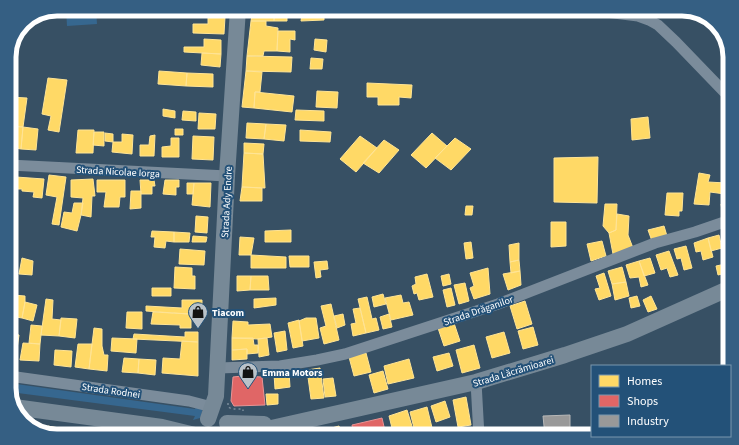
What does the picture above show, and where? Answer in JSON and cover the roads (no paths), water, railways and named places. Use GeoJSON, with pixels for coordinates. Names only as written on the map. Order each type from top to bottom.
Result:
{"type":"FeatureCollection","features":[{"type":"Feature","properties":{"kind":"main road","name":"Strada Ady Endre"},"geometry":{"type":"LineString","coordinates":[[215,419],[227,176],[238,16]]}},
{"type":"Feature","properties":{"kind":"main road","name":"Strada Lăcrămioarei"},"geometry":{"type":"LineString","coordinates":[[266,429],[476,382],[565,355],[626,334],[723,291]]}},
{"type":"Feature","properties":{"kind":"main road"},"geometry":{"type":"LineString","coordinates":[[21,408],[162,427],[215,419]]}},
{"type":"Feature","properties":{"kind":"main road","name":"Strada Lăcrămioarei"},"geometry":{"type":"LineString","coordinates":[[215,419],[287,424]]}},
{"type":"Feature","properties":{"kind":"street"},"geometry":{"type":"LineString","coordinates":[[638,16],[658,25],[723,91]]}},
{"type":"Feature","properties":{"kind":"street","name":"Strada Nicolae Iorga"},"geometry":{"type":"LineString","coordinates":[[16,165],[227,176]]}},
{"type":"Feature","properties":{"kind":"street","name":"Strada Drăganilor"},"geometry":{"type":"LineString","coordinates":[[218,368],[280,366],[345,354],[498,304],[654,244],[723,222]]}},
{"type":"Feature","properties":{"kind":"street","name":"Strada Rodnei"},"geometry":{"type":"LineString","coordinates":[[16,377],[189,401],[215,419]]}},
{"type":"Feature","properties":{"kind":"street"},"geometry":{"type":"LineString","coordinates":[[476,382],[479,429]]}},
{"type":"Feature","properties":{"kind":"place","name":"Tiacom"},"geometry":{"type":"Point","coordinates":[198,329]}},
{"type":"Feature","properties":{"kind":"place","name":"Emma Motors"},"geometry":{"type":"Point","coordinates":[248,389]}}]}
